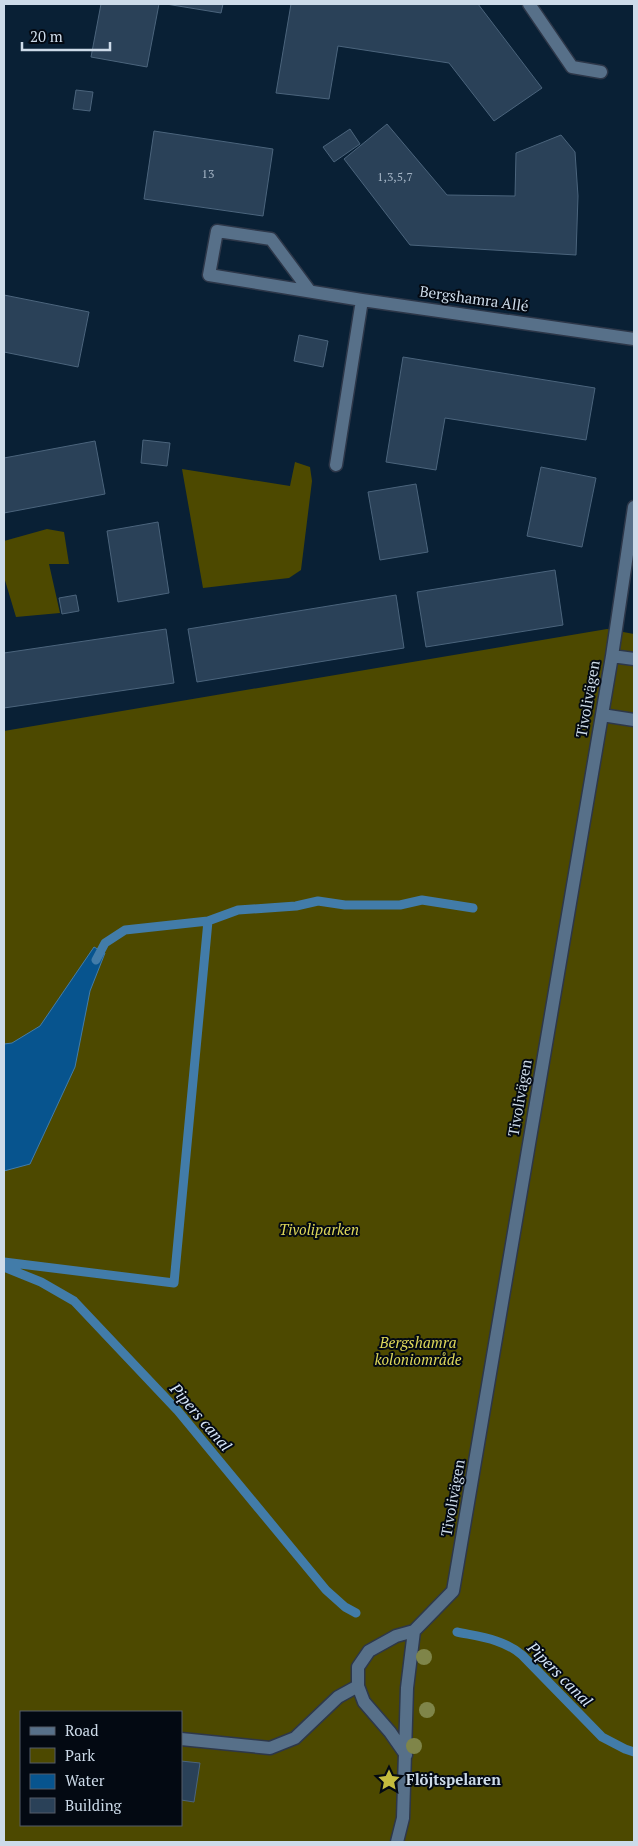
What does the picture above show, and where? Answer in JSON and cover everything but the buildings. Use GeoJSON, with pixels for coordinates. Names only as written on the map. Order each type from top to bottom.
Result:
{"type":"FeatureCollection","features":[{"type":"Feature","properties":{"kind":"street"},"geometry":{"type":"LineString","coordinates":[[529,4],[572,67],[602,72]]}},
{"type":"Feature","properties":{"kind":"street","name":"Bergshamra Allé"},"geometry":{"type":"LineString","coordinates":[[309,290],[271,239],[217,231],[209,275],[362,300],[634,339]]}},
{"type":"Feature","properties":{"kind":"street"},"geometry":{"type":"LineString","coordinates":[[336,465],[362,300]]}},
{"type":"Feature","properties":{"kind":"street","name":"Tivolivägen"},"geometry":{"type":"LineString","coordinates":[[358,1686],[358,1667],[369,1651],[396,1636],[414,1631],[453,1591],[612,656],[634,513]]}},
{"type":"Feature","properties":{"kind":"street"},"geometry":{"type":"LineString","coordinates":[[612,656],[634,659]]}},
{"type":"Feature","properties":{"kind":"street"},"geometry":{"type":"LineString","coordinates":[[602,715],[634,720]]}},
{"type":"Feature","properties":{"kind":"street"},"geometry":{"type":"LineString","coordinates":[[397,1842],[403,1818],[407,1688],[414,1631]]}},
{"type":"Feature","properties":{"kind":"street"},"geometry":{"type":"LineString","coordinates":[[182,1739],[270,1748],[295,1738],[338,1697],[358,1686],[364,1702],[390,1732],[406,1755]]}},
{"type":"Feature","properties":{"kind":"green space"},"geometry":{"type":"Polygon","coordinates":[[[295,462],[310,467],[312,481],[301,570],[289,578],[203,588],[182,469],[290,486],[295,462]]]}},
{"type":"Feature","properties":{"kind":"green space"},"geometry":{"type":"Polygon","coordinates":[[[47,529],[64,532],[69,564],[49,564],[60,613],[16,617],[4,577],[4,541],[47,529]]]}},
{"type":"Feature","properties":{"kind":"green space","name":"Tivoliparken"},"geometry":{"type":"Polygon","coordinates":[[[607,629],[634,634],[634,1842],[4,1842],[4,731],[607,629]]]}},
{"type":"Feature","properties":{"kind":"water"},"geometry":{"type":"Polygon","coordinates":[[[94,947],[105,953],[90,991],[75,1067],[30,1164],[4,1171],[4,1044],[12,1043],[40,1026],[94,947]]]}},
{"type":"Feature","properties":{"kind":"waterway"},"geometry":{"type":"LineString","coordinates":[[96,960],[105,943],[125,930],[208,921],[238,910],[296,906],[318,901],[345,905],[400,905],[422,900],[473,908]]}},
{"type":"Feature","properties":{"kind":"waterway"},"geometry":{"type":"LineString","coordinates":[[4,1262],[174,1283],[208,921]]}},
{"type":"Feature","properties":{"kind":"waterway","name":"Pipers canal"},"geometry":{"type":"LineString","coordinates":[[4,1267],[41,1282],[74,1301],[178,1411],[326,1590],[345,1607],[356,1613]]}},
{"type":"Feature","properties":{"kind":"waterway","name":"Pipers canal"},"geometry":{"type":"LineString","coordinates":[[457,1632],[491,1639],[515,1650],[602,1737],[634,1752]]}},
{"type":"Feature","properties":{"kind":"place","name":"Flöjtspelaren"},"geometry":{"type":"Point","coordinates":[389,1780]}},
{"type":"Feature","properties":{"kind":"park label","name":"Bergshamra koloniområde"},"geometry":{"type":"Point","coordinates":[418,1352]}}]}
